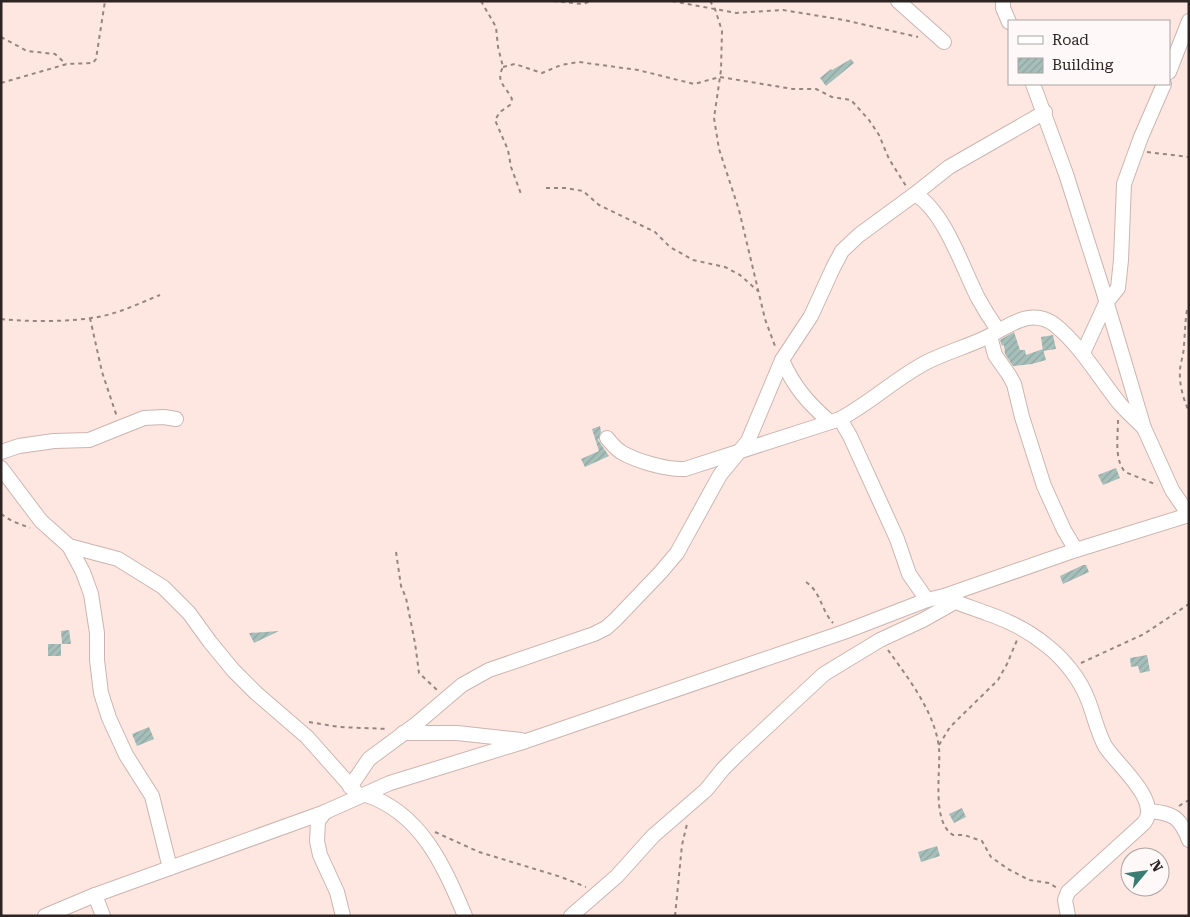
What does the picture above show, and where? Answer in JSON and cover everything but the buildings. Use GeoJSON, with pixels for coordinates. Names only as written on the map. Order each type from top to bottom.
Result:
{"type":"FeatureCollection","features":[{"type":"Feature","properties":{"kind":"street"},"geometry":{"type":"LineString","coordinates":[[898,1],[944,42]]}},
{"type":"Feature","properties":{"kind":"street"},"geometry":{"type":"LineString","coordinates":[[1002,3],[1008,20]]}},
{"type":"Feature","properties":{"kind":"street"},"geometry":{"type":"LineString","coordinates":[[1170,69],[1189,21]]}},
{"type":"Feature","properties":{"kind":"street"},"geometry":{"type":"LineString","coordinates":[[571,916],[617,876],[653,836],[706,790],[723,769],[832,668],[880,640],[923,620],[949,599],[1076,550],[1189,515],[1172,490],[1144,428],[1066,174],[1045,112],[1033,85]]}},
{"type":"Feature","properties":{"kind":"street"},"geometry":{"type":"LineString","coordinates":[[1082,353],[1106,303],[1118,288],[1124,184],[1135,151],[1164,85]]}},
{"type":"Feature","properties":{"kind":"street"},"geometry":{"type":"LineString","coordinates":[[350,787],[369,759],[446,700],[462,685],[488,670],[594,634],[606,628],[647,587],[677,553],[720,475],[741,451],[752,431],[782,360],[803,331],[842,250],[949,167],[1045,112]]}},
{"type":"Feature","properties":{"kind":"street"},"geometry":{"type":"LineString","coordinates":[[915,194],[929,204],[941,222],[994,333],[995,356],[1014,384],[1022,417],[1044,486],[1064,530],[1076,550]]}},
{"type":"Feature","properties":{"kind":"street"},"geometry":{"type":"LineString","coordinates":[[607,438],[621,452],[674,470],[685,470],[835,421],[857,410],[926,363],[1017,321],[1033,318],[1054,324],[1082,353],[1119,403],[1144,428]]}},
{"type":"Feature","properties":{"kind":"street"},"geometry":{"type":"LineString","coordinates":[[782,360],[808,403],[835,421],[850,436],[882,507],[909,574],[927,600]]}},
{"type":"Feature","properties":{"kind":"street"},"geometry":{"type":"LineString","coordinates":[[1,452],[19,446],[54,441],[89,440],[144,418],[164,417],[176,419]]}},
{"type":"Feature","properties":{"kind":"street"},"geometry":{"type":"LineString","coordinates":[[1,468],[26,502],[69,546],[83,572],[91,594],[97,633],[101,693],[109,718],[126,756],[152,796],[170,868]]}},
{"type":"Feature","properties":{"kind":"street"},"geometry":{"type":"LineString","coordinates":[[69,546],[118,558],[163,587],[189,612],[233,670],[256,693],[307,737],[350,787],[364,796],[383,801],[421,832],[450,880],[465,916]]}},
{"type":"Feature","properties":{"kind":"street"},"geometry":{"type":"LineString","coordinates":[[45,916],[95,895],[325,812],[390,783],[526,741],[844,632],[927,600],[949,599],[988,613],[1022,629],[1048,646],[1070,669],[1086,696],[1105,746],[1131,777],[1145,800],[1149,811],[1148,818],[1144,823],[1069,890],[1065,900],[1068,916]]}},
{"type":"Feature","properties":{"kind":"street"},"geometry":{"type":"LineString","coordinates":[[403,734],[456,733],[526,741]]}},
{"type":"Feature","properties":{"kind":"street"},"geometry":{"type":"LineString","coordinates":[[1149,811],[1178,820],[1183,825],[1189,840]]}},
{"type":"Feature","properties":{"kind":"street"},"geometry":{"type":"LineString","coordinates":[[325,812],[318,821],[317,841],[320,855],[338,892],[343,916]]}},
{"type":"Feature","properties":{"kind":"street"},"geometry":{"type":"LineString","coordinates":[[95,895],[103,916]]}},
{"type":"Feature","properties":{"kind":"path"},"geometry":{"type":"LineString","coordinates":[[1,83],[67,64],[89,64],[96,59],[105,1]]}},
{"type":"Feature","properties":{"kind":"path"},"geometry":{"type":"LineString","coordinates":[[481,1],[496,27],[503,67]]}},
{"type":"Feature","properties":{"kind":"path"},"geometry":{"type":"LineString","coordinates":[[553,1],[591,1]]}},
{"type":"Feature","properties":{"kind":"path"},"geometry":{"type":"LineString","coordinates":[[672,1],[736,13],[783,10],[844,20],[944,42]]}},
{"type":"Feature","properties":{"kind":"path"},"geometry":{"type":"LineString","coordinates":[[710,1],[715,9],[722,30],[720,77],[714,118],[719,149],[739,210],[758,292],[772,339],[782,360]]}},
{"type":"Feature","properties":{"kind":"path"},"geometry":{"type":"LineString","coordinates":[[1,36],[27,51],[55,54],[67,64]]}},
{"type":"Feature","properties":{"kind":"path"},"geometry":{"type":"LineString","coordinates":[[521,194],[508,150],[495,120],[500,112],[511,103],[511,96],[500,79],[499,73],[503,67],[515,64],[542,73],[561,65],[579,62],[638,70],[694,84],[720,77],[793,89],[816,89],[832,97],[851,100],[880,135],[894,168],[903,183],[915,194]]}},
{"type":"Feature","properties":{"kind":"path"},"geometry":{"type":"LineString","coordinates":[[1135,151],[1189,157]]}},
{"type":"Feature","properties":{"kind":"path"},"geometry":{"type":"LineString","coordinates":[[546,188],[565,188],[583,191],[599,206],[655,232],[670,248],[693,260],[725,267],[740,275],[758,292]]}},
{"type":"Feature","properties":{"kind":"path"},"geometry":{"type":"LineString","coordinates":[[1,318],[67,320],[90,318],[117,312],[160,295]]}},
{"type":"Feature","properties":{"kind":"path"},"geometry":{"type":"LineString","coordinates":[[1187,310],[1184,323],[1184,346],[1180,381],[1183,399],[1189,412]]}},
{"type":"Feature","properties":{"kind":"path"},"geometry":{"type":"LineString","coordinates":[[90,318],[102,372],[120,427]]}},
{"type":"Feature","properties":{"kind":"path"},"geometry":{"type":"LineString","coordinates":[[1119,403],[1118,450],[1122,468],[1131,475],[1172,490]]}},
{"type":"Feature","properties":{"kind":"path"},"geometry":{"type":"LineString","coordinates":[[1,514],[12,521],[30,528],[52,530]]}},
{"type":"Feature","properties":{"kind":"path"},"geometry":{"type":"LineString","coordinates":[[396,552],[401,586],[406,598],[415,643],[419,673],[446,700]]}},
{"type":"Feature","properties":{"kind":"path"},"geometry":{"type":"LineString","coordinates":[[806,582],[818,593],[827,615],[844,632]]}},
{"type":"Feature","properties":{"kind":"path"},"geometry":{"type":"LineString","coordinates":[[1070,669],[1144,634],[1189,604]]}},
{"type":"Feature","properties":{"kind":"path"},"geometry":{"type":"LineString","coordinates":[[939,746],[950,727],[998,680],[1022,629]]}},
{"type":"Feature","properties":{"kind":"path"},"geometry":{"type":"LineString","coordinates":[[880,640],[916,692],[933,725],[939,746],[940,805],[942,818],[947,830],[953,835],[964,834],[982,841],[995,861],[1030,880],[1054,885],[1065,900]]}},
{"type":"Feature","properties":{"kind":"path"},"geometry":{"type":"LineString","coordinates":[[307,721],[338,727],[390,729],[403,734]]}},
{"type":"Feature","properties":{"kind":"path"},"geometry":{"type":"LineString","coordinates":[[675,916],[682,845],[687,822]]}},
{"type":"Feature","properties":{"kind":"path"},"geometry":{"type":"LineString","coordinates":[[429,829],[479,852],[561,877],[598,892]]}}]}
